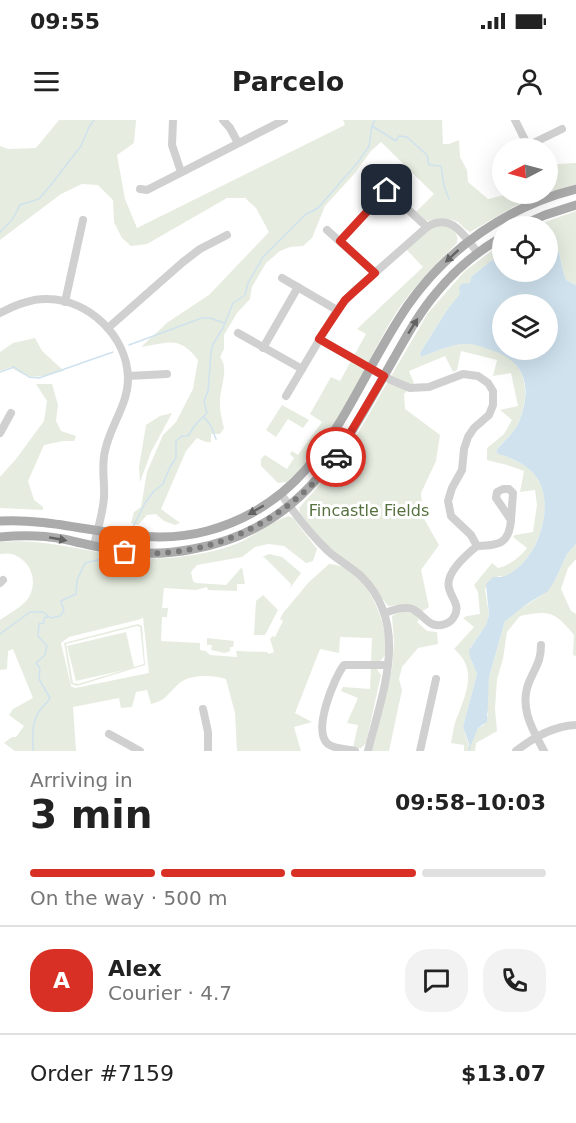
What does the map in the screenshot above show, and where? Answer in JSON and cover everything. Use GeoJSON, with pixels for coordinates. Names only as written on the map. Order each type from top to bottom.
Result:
{"type":"FeatureCollection","features":[{"type":"Feature","properties":{"kind":"main road"},"geometry":{"type":"LineString","coordinates":[[0,520],[43,521],[154,537],[193,534],[240,519],[281,494],[305,473],[317,458],[416,295],[445,262],[468,242],[514,212],[576,189]]}},
{"type":"Feature","properties":{"kind":"main road"},"geometry":{"type":"LineString","coordinates":[[544,216],[576,205]]}},
{"type":"Feature","properties":{"kind":"main road"},"geometry":{"type":"LineString","coordinates":[[0,537],[38,536],[146,553],[195,549],[255,528],[290,506],[337,456],[428,303],[448,279],[492,244]]}},
{"type":"Feature","properties":{"kind":"street"},"geometry":{"type":"LineString","coordinates":[[174,120],[172,145],[181,172]]}},
{"type":"Feature","properties":{"kind":"street"},"geometry":{"type":"LineString","coordinates":[[223,120],[238,143]]}},
{"type":"Feature","properties":{"kind":"street"},"geometry":{"type":"LineString","coordinates":[[140,189],[147,190],[284,120]]}},
{"type":"Feature","properties":{"kind":"street"},"geometry":{"type":"LineString","coordinates":[[515,120],[522,138]]}},
{"type":"Feature","properties":{"kind":"street"},"geometry":{"type":"LineString","coordinates":[[544,138],[562,129]]}},
{"type":"Feature","properties":{"kind":"street"},"geometry":{"type":"LineString","coordinates":[[374,178],[427,227]]}},
{"type":"Feature","properties":{"kind":"street"},"geometry":{"type":"LineString","coordinates":[[340,241],[387,190]]}},
{"type":"Feature","properties":{"kind":"street"},"geometry":{"type":"LineString","coordinates":[[65,302],[83,220]]}},
{"type":"Feature","properties":{"kind":"street"},"geometry":{"type":"LineString","coordinates":[[286,396],[337,310],[427,227],[436,222],[452,224],[478,253]]}},
{"type":"Feature","properties":{"kind":"street"},"geometry":{"type":"LineString","coordinates":[[327,230],[375,273]]}},
{"type":"Feature","properties":{"kind":"street"},"geometry":{"type":"LineString","coordinates":[[108,328],[183,262],[200,249],[227,235]]}},
{"type":"Feature","properties":{"kind":"street"},"geometry":{"type":"LineString","coordinates":[[282,278],[337,310]]}},
{"type":"Feature","properties":{"kind":"street"},"geometry":{"type":"LineString","coordinates":[[263,348],[298,287]]}},
{"type":"Feature","properties":{"kind":"street"},"geometry":{"type":"LineString","coordinates":[[0,313],[19,304],[56,299],[92,314],[108,328],[123,352],[128,376],[122,409],[105,449],[104,494],[94,546]]}},
{"type":"Feature","properties":{"kind":"street"},"geometry":{"type":"LineString","coordinates":[[238,333],[302,369]]}},
{"type":"Feature","properties":{"kind":"street"},"geometry":{"type":"LineString","coordinates":[[319,339],[404,386],[417,389],[429,387],[460,375],[470,374],[483,378],[491,389],[494,399],[492,410],[468,437],[462,470],[448,501],[451,516],[471,535],[477,546]]}},
{"type":"Feature","properties":{"kind":"street"},"geometry":{"type":"LineString","coordinates":[[128,376],[167,374]]}},
{"type":"Feature","properties":{"kind":"street"},"geometry":{"type":"LineString","coordinates":[[0,433],[11,413]]}},
{"type":"Feature","properties":{"kind":"street"},"geometry":{"type":"LineString","coordinates":[[281,494],[329,552],[367,582],[385,613],[390,643],[388,665],[368,751]]}},
{"type":"Feature","properties":{"kind":"street"},"geometry":{"type":"LineString","coordinates":[[385,613],[406,608],[416,611],[424,620],[434,625],[448,623],[454,617],[456,609],[455,600],[449,590],[449,579],[466,556],[477,546],[503,542],[510,532],[511,520]]}},
{"type":"Feature","properties":{"kind":"street"},"geometry":{"type":"LineString","coordinates":[[541,645],[541,658],[528,684],[525,696],[528,719],[544,751]]}},
{"type":"Feature","properties":{"kind":"street"},"geometry":{"type":"LineString","coordinates":[[355,751],[326,743],[322,733],[324,712],[344,665],[388,665]]}},
{"type":"Feature","properties":{"kind":"street"},"geometry":{"type":"LineString","coordinates":[[420,751],[436,679]]}},
{"type":"Feature","properties":{"kind":"street"},"geometry":{"type":"LineString","coordinates":[[203,709],[208,732],[208,751]]}},
{"type":"Feature","properties":{"kind":"street"},"geometry":{"type":"LineString","coordinates":[[516,751],[537,736],[556,728],[576,725]]}},
{"type":"Feature","properties":{"kind":"street"},"geometry":{"type":"LineString","coordinates":[[109,734],[140,751]]}},
{"type":"Feature","properties":{"kind":"green space"},"geometry":{"type":"Polygon","coordinates":[[[59,120],[136,120],[134,143],[117,155],[125,199],[137,228],[345,125],[343,120],[442,120],[443,144],[459,140],[460,157],[467,170],[468,182],[488,199],[492,198],[492,204],[520,204],[498,216],[492,216],[492,219],[470,232],[454,220],[427,221],[416,212],[434,194],[381,142],[325,206],[312,238],[303,246],[280,251],[266,263],[252,287],[250,299],[237,313],[224,335],[224,349],[220,357],[224,373],[220,404],[224,428],[220,434],[211,434],[211,442],[197,438],[186,451],[161,509],[180,523],[175,525],[164,521],[156,514],[147,515],[138,525],[131,523],[134,512],[141,507],[147,472],[163,435],[176,422],[193,389],[198,360],[179,344],[166,343],[141,347],[168,322],[209,295],[269,232],[256,208],[245,198],[227,198],[147,244],[131,246],[122,238],[114,222],[113,200],[98,185],[82,184],[61,194],[0,240],[0,146],[8,149],[36,148],[59,120]]]}},
{"type":"Feature","properties":{"kind":"green space"},"geometry":{"type":"Polygon","coordinates":[[[576,163],[576,184],[558,190],[558,164],[576,163]]]}},
{"type":"Feature","properties":{"kind":"green space"},"geometry":{"type":"Polygon","coordinates":[[[576,211],[576,285],[566,280],[558,249],[558,217],[576,211]]]}},
{"type":"Feature","properties":{"kind":"green space"},"geometry":{"type":"Polygon","coordinates":[[[444,225],[456,234],[457,243],[423,278],[394,316],[334,425],[320,445],[305,465],[287,482],[278,483],[261,466],[261,459],[265,455],[287,469],[294,458],[290,454],[292,451],[298,455],[322,422],[310,414],[331,377],[340,381],[366,334],[357,329],[423,267],[406,249],[433,227],[444,225]]]}},
{"type":"Feature","properties":{"kind":"green space","name":"Fincastle Fields"},"geometry":{"type":"Polygon","coordinates":[[[492,251],[492,260],[471,277],[470,284],[447,310],[420,353],[421,357],[451,346],[470,344],[492,349],[492,359],[461,351],[457,370],[453,372],[445,356],[409,371],[414,383],[404,394],[405,409],[440,435],[436,461],[421,493],[423,517],[439,545],[421,570],[429,607],[421,612],[398,605],[388,606],[367,578],[322,541],[300,513],[299,508],[335,467],[352,443],[428,313],[465,271],[492,251]]]}},
{"type":"Feature","properties":{"kind":"green space"},"geometry":{"type":"Polygon","coordinates":[[[35,338],[42,351],[64,371],[37,377],[24,375],[11,367],[0,371],[0,352],[13,343],[35,338]]]}},
{"type":"Feature","properties":{"kind":"green space","name":"Fincastle Fields"},"geometry":{"type":"Polygon","coordinates":[[[497,360],[512,360],[523,379],[524,406],[519,422],[496,451],[533,473],[542,488],[545,511],[540,535],[529,556],[514,571],[503,577],[497,577],[485,589],[489,615],[486,625],[470,648],[470,657],[477,674],[463,727],[469,746],[474,734],[484,725],[488,715],[486,705],[489,677],[505,621],[539,597],[555,580],[567,554],[576,544],[576,559],[568,568],[561,589],[571,611],[576,614],[576,656],[573,655],[574,635],[562,621],[545,613],[520,616],[507,632],[497,679],[495,709],[497,731],[476,743],[475,751],[464,751],[464,745],[451,743],[468,680],[466,664],[454,649],[474,627],[463,618],[480,614],[478,592],[474,585],[492,563],[498,568],[506,565],[518,558],[527,548],[513,537],[533,532],[537,505],[535,490],[520,492],[524,471],[487,460],[487,448],[504,434],[512,420],[500,410],[518,406],[511,373],[493,376],[497,360]]]}},
{"type":"Feature","properties":{"kind":"green space"},"geometry":{"type":"Polygon","coordinates":[[[36,384],[52,384],[58,405],[56,421],[61,431],[76,436],[74,441],[44,445],[28,481],[34,500],[43,507],[43,510],[0,508],[0,477],[44,421],[47,401],[36,384]]]}},
{"type":"Feature","properties":{"kind":"green space"},"geometry":{"type":"Polygon","coordinates":[[[282,405],[309,420],[303,428],[288,419],[276,437],[266,430],[282,405]]]}},
{"type":"Feature","properties":{"kind":"green space"},"geometry":{"type":"Polygon","coordinates":[[[172,413],[151,452],[140,482],[139,467],[146,425],[160,416],[172,413]]]}},
{"type":"Feature","properties":{"kind":"green space"},"geometry":{"type":"Polygon","coordinates":[[[289,516],[293,518],[317,549],[313,561],[306,563],[284,546],[268,544],[255,547],[242,557],[197,565],[191,572],[193,581],[196,583],[226,585],[242,567],[245,584],[237,584],[237,591],[208,590],[207,587],[196,590],[164,588],[162,608],[168,608],[167,617],[162,617],[161,641],[200,643],[200,650],[210,655],[237,657],[236,651],[267,652],[269,654],[274,652],[270,639],[275,637],[283,621],[280,619],[283,613],[309,582],[329,564],[352,573],[362,582],[376,606],[385,632],[385,654],[380,661],[371,661],[372,638],[340,637],[339,653],[320,649],[295,713],[312,722],[294,727],[301,751],[237,751],[235,713],[226,679],[209,676],[186,679],[165,698],[151,704],[147,690],[136,692],[132,707],[121,708],[119,698],[73,707],[76,751],[15,751],[4,743],[16,737],[24,726],[9,715],[13,709],[33,698],[13,649],[8,651],[7,669],[0,670],[0,620],[27,600],[33,581],[28,566],[23,560],[9,554],[0,554],[0,542],[22,541],[126,556],[169,558],[228,547],[243,541],[289,516]],[[143,617],[69,637],[61,643],[71,686],[75,688],[149,673],[143,617]]]}},
{"type":"Feature","properties":{"kind":"green space"},"geometry":{"type":"Polygon","coordinates":[[[269,554],[282,557],[301,573],[290,588],[291,584],[264,557],[260,558],[269,554]]]}},
{"type":"Feature","properties":{"kind":"green space"},"geometry":{"type":"Polygon","coordinates":[[[263,595],[278,610],[265,635],[254,635],[256,601],[263,595]]]}},
{"type":"Feature","properties":{"kind":"green space"},"geometry":{"type":"Polygon","coordinates":[[[403,611],[416,615],[419,620],[417,622],[427,631],[437,632],[438,644],[418,648],[402,667],[399,679],[402,690],[389,751],[372,751],[392,669],[394,642],[392,616],[403,611]]]}},
{"type":"Feature","properties":{"kind":"green space"},"geometry":{"type":"Polygon","coordinates":[[[138,624],[142,626],[145,665],[77,686],[71,684],[64,643],[138,624]],[[140,627],[66,644],[73,683],[78,684],[124,670],[76,681],[67,646],[126,632],[134,667],[144,664],[140,627]]]}},
{"type":"Feature","properties":{"kind":"green space"},"geometry":{"type":"Polygon","coordinates":[[[207,638],[234,641],[233,647],[225,653],[211,650],[212,645],[207,645],[207,638]]]}},
{"type":"Feature","properties":{"kind":"green space"},"geometry":{"type":"Polygon","coordinates":[[[371,667],[376,668],[381,675],[366,743],[361,748],[353,748],[358,725],[347,723],[358,698],[341,691],[343,687],[370,689],[371,667]]]}},
{"type":"Feature","properties":{"kind":"water"},"geometry":{"type":"Polygon","coordinates":[[[558,249],[566,280],[576,285],[576,544],[567,554],[548,591],[505,621],[489,677],[487,722],[478,728],[470,747],[463,727],[477,674],[469,650],[486,625],[489,615],[486,584],[493,577],[507,575],[524,562],[537,541],[544,514],[545,501],[537,478],[529,469],[496,451],[519,422],[525,400],[521,372],[510,360],[558,360],[558,294],[492,294],[492,350],[464,344],[451,346],[421,357],[420,353],[460,294],[461,284],[470,283],[471,277],[492,260],[492,282],[558,282],[558,249]]]}},
{"type":"Feature","properties":{"kind":"waterway"},"geometry":{"type":"LineString","coordinates":[[0,232],[12,220],[20,205],[39,199],[50,186],[81,146],[94,120]]}},
{"type":"Feature","properties":{"kind":"waterway"},"geometry":{"type":"LineString","coordinates":[[375,120],[372,126],[396,141],[399,136],[407,137],[427,155],[429,165],[441,166],[449,199]]}},
{"type":"Feature","properties":{"kind":"waterway"},"geometry":{"type":"LineString","coordinates":[[133,527],[145,503],[163,484],[176,458],[176,441],[182,436],[188,436],[207,413],[204,401],[208,391],[213,344],[223,328],[233,303],[245,295],[248,283],[263,257],[305,215],[318,208],[359,161],[369,146],[372,126]]}},
{"type":"Feature","properties":{"kind":"waterway"},"geometry":{"type":"LineString","coordinates":[[129,345],[202,318],[224,323]]}},
{"type":"Feature","properties":{"kind":"waterway"},"geometry":{"type":"LineString","coordinates":[[0,372],[14,367],[29,377],[39,378],[113,352]]}},
{"type":"Feature","properties":{"kind":"waterway"},"geometry":{"type":"LineString","coordinates":[[204,417],[211,426],[216,439]]}},
{"type":"Feature","properties":{"kind":"waterway"},"geometry":{"type":"LineString","coordinates":[[0,634],[30,612],[43,612],[51,618],[60,616],[64,611],[61,601],[76,594],[77,580],[85,563],[102,559]]}},
{"type":"Feature","properties":{"kind":"waterway"},"geometry":{"type":"LineString","coordinates":[[33,751],[35,720],[41,708],[50,698],[39,679],[40,668],[36,663],[45,655],[47,646],[38,636],[39,624],[44,623],[44,618],[48,617]]}},
{"type":"Feature","properties":{"kind":"waterway"},"geometry":{"type":"LineString","coordinates":[[469,751],[470,747]]}},
{"type":"Feature","properties":{"kind":"way so far"},"geometry":{"type":"LineString","coordinates":[[125,552],[154,553],[195,549],[255,528],[290,506],[336,457]]}},
{"type":"Feature","properties":{"kind":"route"},"geometry":{"type":"LineString","coordinates":[[336,457],[384,376],[319,339],[345,300],[375,273],[340,241],[387,190]]}}]}
